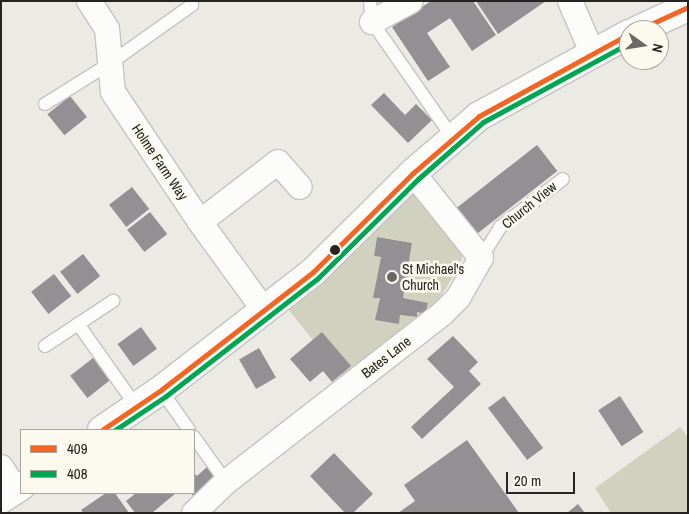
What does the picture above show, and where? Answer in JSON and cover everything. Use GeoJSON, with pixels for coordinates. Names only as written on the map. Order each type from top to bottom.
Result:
{"type":"FeatureCollection","features":[{"type":"Feature","properties":{"kind":"street","name":"Holme Farm Way"},"geometry":{"type":"LineString","coordinates":[[89,1],[107,29],[113,92],[200,222],[264,310]]}},
{"type":"Feature","properties":{"kind":"street"},"geometry":{"type":"LineString","coordinates":[[371,12],[411,1]]}},
{"type":"Feature","properties":{"kind":"street"},"geometry":{"type":"LineString","coordinates":[[570,1],[592,52]]}},
{"type":"Feature","properties":{"kind":"street"},"geometry":{"type":"LineString","coordinates":[[660,20],[688,7]]}},
{"type":"Feature","properties":{"kind":"street"},"geometry":{"type":"LineString","coordinates":[[103,429],[161,390],[313,272],[412,173],[480,116],[592,52],[619,39]]}},
{"type":"Feature","properties":{"kind":"street"},"geometry":{"type":"LineString","coordinates":[[200,222],[278,162],[300,187]]}},
{"type":"Feature","properties":{"kind":"street"},"geometry":{"type":"LineString","coordinates":[[412,173],[480,258]]}},
{"type":"Feature","properties":{"kind":"street","name":"Bates Lane"},"geometry":{"type":"LineString","coordinates":[[194,513],[226,482],[442,314],[458,298],[480,258]]}},
{"type":"Feature","properties":{"kind":"street"},"geometry":{"type":"LineString","coordinates":[[1,467],[9,499]]}},
{"type":"Feature","properties":{"kind":"lane"},"geometry":{"type":"LineString","coordinates":[[45,104],[109,64],[192,5]]}},
{"type":"Feature","properties":{"kind":"lane"},"geometry":{"type":"LineString","coordinates":[[371,12],[453,138]]}},
{"type":"Feature","properties":{"kind":"lane","name":"Church View"},"geometry":{"type":"LineString","coordinates":[[480,258],[500,227],[563,179]]}},
{"type":"Feature","properties":{"kind":"lane"},"geometry":{"type":"LineString","coordinates":[[45,346],[113,301]]}},
{"type":"Feature","properties":{"kind":"lane"},"geometry":{"type":"LineString","coordinates":[[78,324],[136,406]]}},
{"type":"Feature","properties":{"kind":"lane"},"geometry":{"type":"LineString","coordinates":[[161,390],[188,429]]}},
{"type":"Feature","properties":{"kind":"lane"},"geometry":{"type":"LineString","coordinates":[[195,438],[226,482]]}},
{"type":"Feature","properties":{"kind":"green space"},"geometry":{"type":"Polygon","coordinates":[[[409,190],[463,249],[461,264],[429,315],[342,376],[287,308],[409,190]],[[377,237],[374,256],[381,257],[374,297],[380,298],[376,319],[399,323],[400,315],[416,317],[417,312],[425,314],[427,303],[403,298],[412,243],[377,237]]]}},
{"type":"Feature","properties":{"kind":"green space"},"geometry":{"type":"Polygon","coordinates":[[[680,427],[688,437],[688,513],[611,513],[595,488],[680,427]]]}},
{"type":"Feature","properties":{"kind":"building"},"geometry":{"type":"Polygon","coordinates":[[[431,1],[473,1],[496,35],[472,51],[450,18],[427,33],[450,67],[428,81],[392,27],[431,1]]]}},
{"type":"Feature","properties":{"kind":"building"},"geometry":{"type":"Polygon","coordinates":[[[476,1],[546,1],[498,34],[476,1]]]}},
{"type":"Feature","properties":{"kind":"building"},"geometry":{"type":"Polygon","coordinates":[[[384,93],[405,115],[416,104],[432,120],[408,143],[371,105],[384,93]]]}},
{"type":"Feature","properties":{"kind":"building"},"geometry":{"type":"Polygon","coordinates":[[[70,96],[87,117],[64,135],[47,114],[70,96]]]}},
{"type":"Feature","properties":{"kind":"building"},"geometry":{"type":"Polygon","coordinates":[[[537,145],[557,171],[476,234],[456,208],[537,145]]]}},
{"type":"Feature","properties":{"kind":"building"},"geometry":{"type":"Polygon","coordinates":[[[132,187],[149,209],[126,227],[109,205],[132,187]]]}},
{"type":"Feature","properties":{"kind":"building"},"geometry":{"type":"Polygon","coordinates":[[[150,212],[167,234],[144,252],[127,230],[150,212]]]}},
{"type":"Feature","properties":{"kind":"building","name":"St Michael's Church"},"geometry":{"type":"Polygon","coordinates":[[[377,237],[412,243],[403,298],[428,303],[425,314],[417,312],[417,317],[400,315],[399,324],[375,320],[380,298],[373,298],[381,257],[374,256],[377,237]]]}},
{"type":"Feature","properties":{"kind":"building"},"geometry":{"type":"Polygon","coordinates":[[[83,254],[100,276],[77,294],[60,272],[83,254]]]}},
{"type":"Feature","properties":{"kind":"building"},"geometry":{"type":"Polygon","coordinates":[[[54,274],[71,296],[48,314],[31,292],[54,274]]]}},
{"type":"Feature","properties":{"kind":"building"},"geometry":{"type":"Polygon","coordinates":[[[141,327],[157,349],[133,366],[118,344],[141,327]]]}},
{"type":"Feature","properties":{"kind":"building"},"geometry":{"type":"Polygon","coordinates":[[[322,332],[351,366],[332,382],[323,371],[310,382],[290,359],[322,332]]]}},
{"type":"Feature","properties":{"kind":"building"},"geometry":{"type":"Polygon","coordinates":[[[453,336],[478,362],[469,371],[481,384],[422,439],[411,427],[454,387],[427,359],[453,336]]]}},
{"type":"Feature","properties":{"kind":"building"},"geometry":{"type":"Polygon","coordinates":[[[259,348],[276,377],[256,389],[239,360],[259,348]]]}},
{"type":"Feature","properties":{"kind":"building"},"geometry":{"type":"Polygon","coordinates":[[[93,358],[110,380],[87,398],[70,376],[93,358]]]}},
{"type":"Feature","properties":{"kind":"building"},"geometry":{"type":"Polygon","coordinates":[[[504,396],[543,448],[527,460],[488,408],[504,396]]]}},
{"type":"Feature","properties":{"kind":"building"},"geometry":{"type":"Polygon","coordinates":[[[620,396],[643,432],[622,446],[598,410],[620,396]]]}},
{"type":"Feature","properties":{"kind":"building"},"geometry":{"type":"Polygon","coordinates":[[[467,440],[519,513],[398,513],[415,501],[404,485],[467,440]]]}},
{"type":"Feature","properties":{"kind":"building"},"geometry":{"type":"Polygon","coordinates":[[[334,453],[373,494],[353,513],[345,513],[310,476],[334,453]]]}},
{"type":"Feature","properties":{"kind":"building"},"geometry":{"type":"Polygon","coordinates":[[[207,467],[214,476],[206,484],[210,489],[196,500],[192,494],[195,494],[195,474],[197,476],[207,467]]]}},
{"type":"Feature","properties":{"kind":"building"},"geometry":{"type":"Polygon","coordinates":[[[105,494],[116,494],[129,513],[83,513],[81,510],[105,494]]]}},
{"type":"Feature","properties":{"kind":"building"},"geometry":{"type":"Polygon","coordinates":[[[135,494],[175,494],[152,513],[135,513],[126,501],[135,494]]]}},
{"type":"Feature","properties":{"kind":"building"},"geometry":{"type":"Polygon","coordinates":[[[578,504],[585,513],[567,513],[578,504]]]}},
{"type":"Feature","properties":{"kind":"transit line","name":"409"},"geometry":{"type":"LineString","coordinates":[[660,20],[688,7]]}},
{"type":"Feature","properties":{"kind":"transit line","name":"409"},"geometry":{"type":"LineString","coordinates":[[103,429],[161,390],[313,272],[413,173],[479,116],[619,39]]}},
{"type":"Feature","properties":{"kind":"transit line","name":"408"},"geometry":{"type":"LineString","coordinates":[[116,429],[166,396],[318,278],[418,179],[483,122],[619,48]]}},
{"type":"Feature","properties":{"kind":"place","name":"St Michael's Church"},"geometry":{"type":"Point","coordinates":[392,277]}}]}
